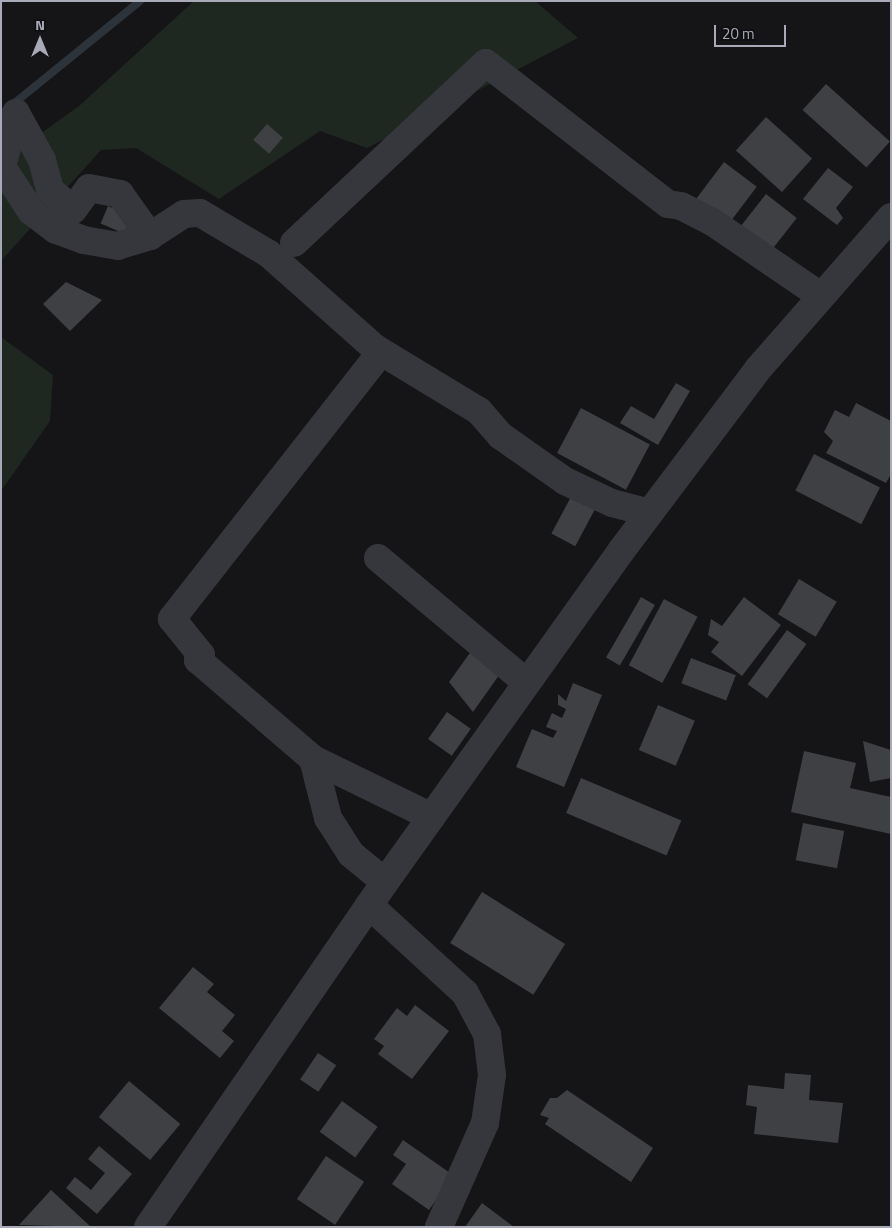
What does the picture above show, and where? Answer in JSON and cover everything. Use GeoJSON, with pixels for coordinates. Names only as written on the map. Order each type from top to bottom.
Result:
{"type":"FeatureCollection","features":[{"type":"Feature","properties":{"kind":"street"},"geometry":{"type":"LineString","coordinates":[[279,263],[294,243],[486,63],[668,204],[681,206],[711,222],[821,296]]}},
{"type":"Feature","properties":{"kind":"street"},"geometry":{"type":"LineString","coordinates":[[150,236],[120,194],[89,188],[73,210],[50,190],[42,160],[16,113],[2,167],[31,211],[56,230],[84,240],[118,246],[150,236],[184,214],[200,213],[279,263],[382,352],[479,411],[501,436],[565,481],[612,503],[649,513]]}},
{"type":"Feature","properties":{"kind":"street"},"geometry":{"type":"LineString","coordinates":[[148,1227],[385,882],[649,513],[758,369],[891,217]]}},
{"type":"Feature","properties":{"kind":"street"},"geometry":{"type":"LineString","coordinates":[[382,352],[319,436],[172,619],[201,655],[198,660],[313,759],[432,817]]}},
{"type":"Feature","properties":{"kind":"street"},"geometry":{"type":"LineString","coordinates":[[378,558],[527,683]]}},
{"type":"Feature","properties":{"kind":"street"},"geometry":{"type":"LineString","coordinates":[[313,759],[328,818],[351,854],[385,882]]}},
{"type":"Feature","properties":{"kind":"street"},"geometry":{"type":"LineString","coordinates":[[369,905],[464,993],[487,1034],[492,1075],[485,1123],[439,1227]]}},
{"type":"Feature","properties":{"kind":"shaded area"},"geometry":{"type":"Polygon","coordinates":[[[194,1],[535,1],[578,38],[367,148],[320,131],[219,199],[136,148],[101,150],[1,261],[1,162],[79,106],[194,1]]]}},
{"type":"Feature","properties":{"kind":"shaded area"},"geometry":{"type":"Polygon","coordinates":[[[1,337],[53,375],[50,421],[1,491],[1,337]]]}},
{"type":"Feature","properties":{"kind":"building"},"geometry":{"type":"Polygon","coordinates":[[[826,84],[890,142],[866,168],[803,110],[826,84]]]}},
{"type":"Feature","properties":{"kind":"building"},"geometry":{"type":"Polygon","coordinates":[[[766,117],[812,158],[782,192],[736,150],[766,117]]]}},
{"type":"Feature","properties":{"kind":"building"},"geometry":{"type":"Polygon","coordinates":[[[267,124],[283,138],[269,154],[253,140],[267,124]]]}},
{"type":"Feature","properties":{"kind":"building"},"geometry":{"type":"Polygon","coordinates":[[[724,162],[757,187],[728,225],[695,200],[724,162]]]}},
{"type":"Feature","properties":{"kind":"building"},"geometry":{"type":"Polygon","coordinates":[[[828,168],[853,187],[836,208],[843,218],[837,225],[803,199],[828,168]]]}},
{"type":"Feature","properties":{"kind":"building"},"geometry":{"type":"Polygon","coordinates":[[[766,194],[797,218],[771,251],[740,227],[766,194]]]}},
{"type":"Feature","properties":{"kind":"building"},"geometry":{"type":"Polygon","coordinates":[[[108,206],[132,216],[125,234],[101,223],[108,206]]]}},
{"type":"Feature","properties":{"kind":"building"},"geometry":{"type":"Polygon","coordinates":[[[66,282],[102,300],[70,331],[43,304],[66,282]]]}},
{"type":"Feature","properties":{"kind":"building"},"geometry":{"type":"Polygon","coordinates":[[[676,383],[690,391],[658,445],[620,423],[631,406],[654,419],[676,383]]]}},
{"type":"Feature","properties":{"kind":"building"},"geometry":{"type":"Polygon","coordinates":[[[856,403],[891,421],[891,474],[886,483],[826,453],[833,441],[824,432],[835,410],[849,417],[856,403]]]}},
{"type":"Feature","properties":{"kind":"building"},"geometry":{"type":"Polygon","coordinates":[[[581,408],[650,445],[626,490],[557,453],[581,408]]]}},
{"type":"Feature","properties":{"kind":"building"},"geometry":{"type":"Polygon","coordinates":[[[814,454],[880,488],[861,524],[795,491],[814,454]]]}},
{"type":"Feature","properties":{"kind":"building"},"geometry":{"type":"Polygon","coordinates":[[[573,493],[597,506],[575,546],[551,534],[573,493]]]}},
{"type":"Feature","properties":{"kind":"building"},"geometry":{"type":"Polygon","coordinates":[[[799,579],[837,602],[816,637],[778,614],[799,579]]]}},
{"type":"Feature","properties":{"kind":"building"},"geometry":{"type":"Polygon","coordinates":[[[641,597],[655,605],[620,666],[606,658],[641,597]]]}},
{"type":"Feature","properties":{"kind":"building"},"geometry":{"type":"Polygon","coordinates":[[[744,597],[781,625],[742,676],[711,652],[719,642],[708,635],[711,619],[722,626],[744,597]]]}},
{"type":"Feature","properties":{"kind":"building"},"geometry":{"type":"Polygon","coordinates":[[[664,599],[698,617],[662,683],[629,665],[664,599]]]}},
{"type":"Feature","properties":{"kind":"building"},"geometry":{"type":"Polygon","coordinates":[[[787,630],[806,644],[767,698],[748,684],[787,630]]]}},
{"type":"Feature","properties":{"kind":"building"},"geometry":{"type":"Polygon","coordinates":[[[472,650],[502,671],[473,712],[449,682],[472,650]]]}},
{"type":"Feature","properties":{"kind":"building"},"geometry":{"type":"Polygon","coordinates":[[[691,658],[736,675],[726,700],[681,683],[691,658]]]}},
{"type":"Feature","properties":{"kind":"building"},"geometry":{"type":"Polygon","coordinates":[[[573,683],[602,695],[564,787],[516,767],[532,729],[553,738],[557,731],[546,727],[552,713],[562,718],[566,709],[558,705],[558,694],[566,701],[573,683]]]}},
{"type":"Feature","properties":{"kind":"building"},"geometry":{"type":"Polygon","coordinates":[[[658,705],[695,721],[676,766],[639,750],[658,705]]]}},
{"type":"Feature","properties":{"kind":"building"},"geometry":{"type":"Polygon","coordinates":[[[447,712],[471,729],[452,756],[428,739],[447,712]]]}},
{"type":"Feature","properties":{"kind":"building"},"geometry":{"type":"Polygon","coordinates":[[[863,741],[891,750],[891,778],[870,782],[863,741]]]}},
{"type":"Feature","properties":{"kind":"building"},"geometry":{"type":"Polygon","coordinates":[[[804,751],[856,763],[850,788],[891,797],[891,834],[791,812],[804,751]]]}},
{"type":"Feature","properties":{"kind":"building"},"geometry":{"type":"Polygon","coordinates":[[[581,778],[681,821],[666,856],[566,813],[581,778]]]}},
{"type":"Feature","properties":{"kind":"building"},"geometry":{"type":"Polygon","coordinates":[[[803,823],[844,831],[837,868],[796,860],[803,823]]]}},
{"type":"Feature","properties":{"kind":"building"},"geometry":{"type":"Polygon","coordinates":[[[482,892],[565,944],[533,995],[450,943],[482,892]]]}},
{"type":"Feature","properties":{"kind":"building"},"geometry":{"type":"Polygon","coordinates":[[[193,967],[214,984],[207,992],[235,1015],[222,1031],[234,1041],[220,1058],[159,1008],[193,967]]]}},
{"type":"Feature","properties":{"kind":"building"},"geometry":{"type":"Polygon","coordinates":[[[415,1005],[449,1031],[412,1079],[378,1054],[384,1046],[374,1039],[397,1008],[407,1016],[415,1005]]]}},
{"type":"Feature","properties":{"kind":"building"},"geometry":{"type":"Polygon","coordinates":[[[318,1053],[336,1065],[318,1092],[300,1080],[318,1053]]]}},
{"type":"Feature","properties":{"kind":"building"},"geometry":{"type":"Polygon","coordinates":[[[785,1073],[811,1075],[809,1100],[843,1103],[838,1143],[754,1134],[757,1107],[746,1105],[748,1085],[784,1089],[785,1073]]]}},
{"type":"Feature","properties":{"kind":"building"},"geometry":{"type":"Polygon","coordinates":[[[129,1081],[180,1124],[150,1160],[99,1117],[129,1081]]]}},
{"type":"Feature","properties":{"kind":"building"},"geometry":{"type":"Polygon","coordinates":[[[567,1090],[653,1148],[631,1182],[545,1124],[549,1118],[540,1115],[550,1098],[557,1098],[567,1090]]]}},
{"type":"Feature","properties":{"kind":"building"},"geometry":{"type":"Polygon","coordinates":[[[342,1101],[378,1127],[355,1158],[320,1132],[342,1101]]]}},
{"type":"Feature","properties":{"kind":"building"},"geometry":{"type":"Polygon","coordinates":[[[403,1140],[453,1175],[429,1210],[392,1184],[406,1164],[393,1155],[403,1140]]]}},
{"type":"Feature","properties":{"kind":"building"},"geometry":{"type":"Polygon","coordinates":[[[99,1146],[132,1174],[97,1214],[66,1188],[75,1177],[91,1190],[105,1173],[88,1159],[99,1146]]]}},
{"type":"Feature","properties":{"kind":"building"},"geometry":{"type":"Polygon","coordinates":[[[326,1156],[364,1182],[335,1225],[297,1199],[326,1156]]]}},
{"type":"Feature","properties":{"kind":"building"},"geometry":{"type":"Polygon","coordinates":[[[51,1190],[91,1227],[19,1225],[51,1190]]]}},
{"type":"Feature","properties":{"kind":"building"},"geometry":{"type":"Polygon","coordinates":[[[482,1203],[514,1227],[465,1227],[482,1203]]]}},
{"type":"Feature","properties":{"kind":"waterway"},"geometry":{"type":"LineString","coordinates":[[1,114],[140,1]]}}]}
